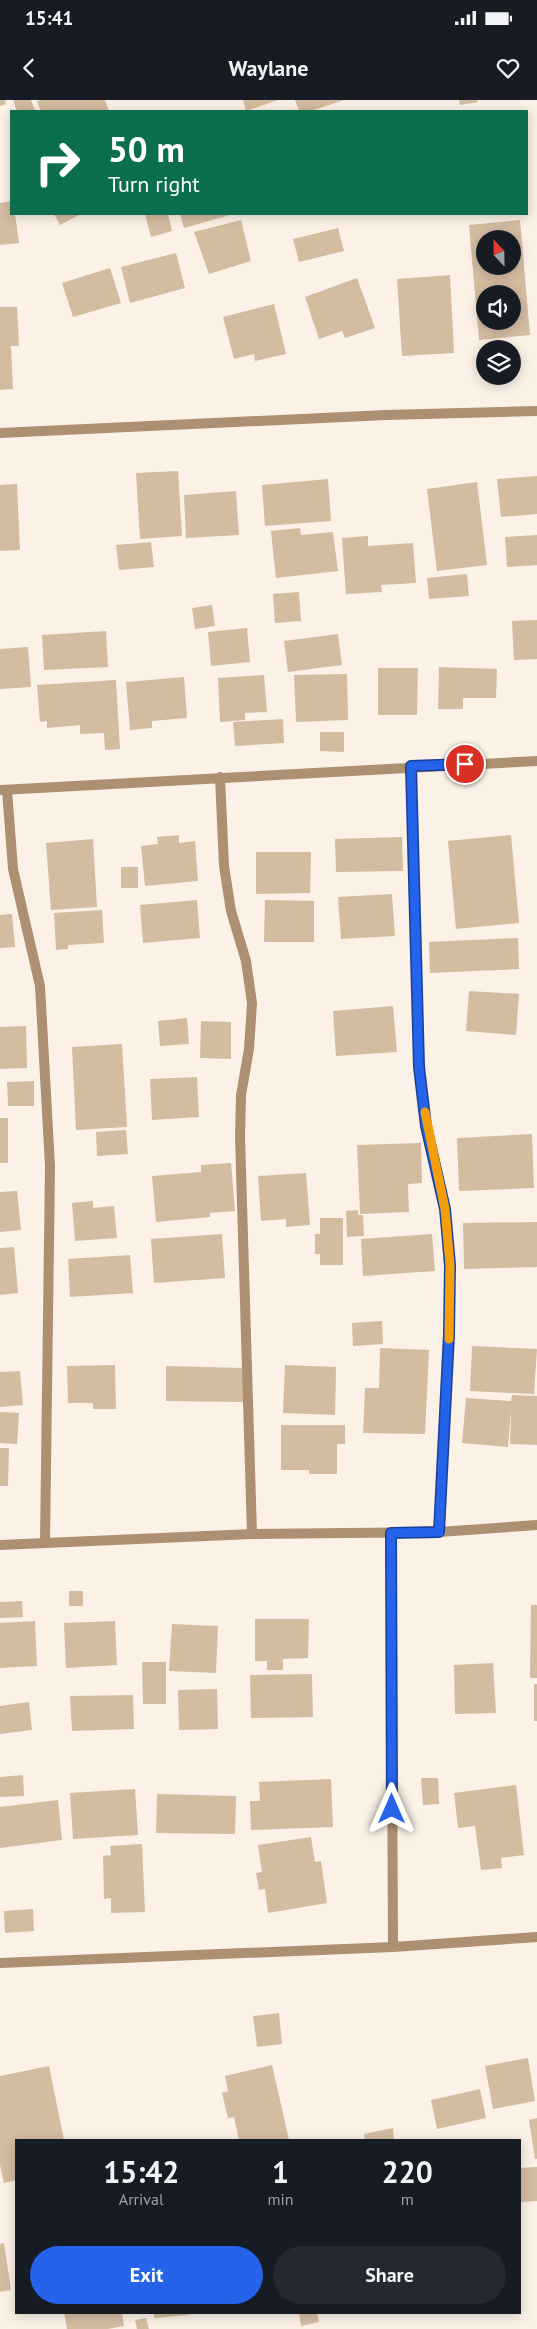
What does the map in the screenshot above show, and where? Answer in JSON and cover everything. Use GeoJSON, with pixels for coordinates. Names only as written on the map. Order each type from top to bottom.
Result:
{"type":"FeatureCollection","features":[{"type":"Feature","properties":{"kind":"street"},"geometry":{"type":"LineString","coordinates":[[0,433],[386,415],[537,411]]}},
{"type":"Feature","properties":{"kind":"street"},"geometry":{"type":"LineString","coordinates":[[45,1542],[49,1156],[40,986],[14,869],[3,790],[411,766],[537,761]]}},
{"type":"Feature","properties":{"kind":"street"},"geometry":{"type":"LineString","coordinates":[[411,766],[419,1067],[426,1126],[445,1209],[450,1265],[449,1334],[439,1532]]}},
{"type":"Feature","properties":{"kind":"street"},"geometry":{"type":"LineString","coordinates":[[220,777],[224,866],[231,911],[246,961],[252,1003],[249,1049],[241,1095],[240,1137],[252,1534]]}},
{"type":"Feature","properties":{"kind":"street"},"geometry":{"type":"LineString","coordinates":[[0,1545],[252,1534],[439,1532],[537,1525]]}},
{"type":"Feature","properties":{"kind":"street"},"geometry":{"type":"LineString","coordinates":[[391,1533],[393,1947]]}},
{"type":"Feature","properties":{"kind":"street"},"geometry":{"type":"LineString","coordinates":[[0,1963],[393,1947],[537,1937]]}},
{"type":"Feature","properties":{"kind":"building"},"geometry":{"type":"Polygon","coordinates":[[[0,100],[5,100],[6,104],[0,106],[0,100]]]}},
{"type":"Feature","properties":{"kind":"building"},"geometry":{"type":"Polygon","coordinates":[[[13,100],[31,100],[35,110],[17,110],[13,100]]]}},
{"type":"Feature","properties":{"kind":"building"},"geometry":{"type":"Polygon","coordinates":[[[105,100],[109,110],[41,110],[37,101],[105,100]]]}},
{"type":"Feature","properties":{"kind":"building"},"geometry":{"type":"Polygon","coordinates":[[[243,100],[278,100],[249,110],[246,110],[243,100]]]}},
{"type":"Feature","properties":{"kind":"building"},"geometry":{"type":"Polygon","coordinates":[[[295,100],[344,100],[314,110],[299,110],[295,100]]]}},
{"type":"Feature","properties":{"kind":"building"},"geometry":{"type":"Polygon","coordinates":[[[459,100],[477,100],[478,102],[460,105],[459,100]]]}},
{"type":"Feature","properties":{"kind":"building"},"geometry":{"type":"Polygon","coordinates":[[[10,201],[10,215],[15,215],[19,243],[0,245],[0,203],[10,201]]]}},
{"type":"Feature","properties":{"kind":"building"},"geometry":{"type":"Polygon","coordinates":[[[55,215],[79,215],[60,225],[55,215]]]}},
{"type":"Feature","properties":{"kind":"building"},"geometry":{"type":"Polygon","coordinates":[[[145,215],[168,215],[172,231],[151,237],[145,215]]]}},
{"type":"Feature","properties":{"kind":"building"},"geometry":{"type":"Polygon","coordinates":[[[180,215],[230,215],[184,228],[180,215]]]}},
{"type":"Feature","properties":{"kind":"building"},"geometry":{"type":"Polygon","coordinates":[[[241,220],[251,261],[209,274],[194,232],[241,220]]]}},
{"type":"Feature","properties":{"kind":"building"},"geometry":{"type":"Polygon","coordinates":[[[520,220],[521,230],[476,230],[476,275],[521,275],[521,232],[530,335],[479,340],[478,330],[521,330],[521,285],[476,285],[476,306],[469,225],[520,220]]]}},
{"type":"Feature","properties":{"kind":"building"},"geometry":{"type":"Polygon","coordinates":[[[338,228],[344,251],[299,262],[293,239],[338,228]]]}},
{"type":"Feature","properties":{"kind":"building"},"geometry":{"type":"Polygon","coordinates":[[[176,253],[185,288],[130,303],[121,267],[176,253]]]}},
{"type":"Feature","properties":{"kind":"building"},"geometry":{"type":"Polygon","coordinates":[[[110,268],[121,303],[73,317],[62,283],[110,268]]]}},
{"type":"Feature","properties":{"kind":"building"},"geometry":{"type":"Polygon","coordinates":[[[450,275],[454,353],[402,356],[397,279],[450,275]]]}},
{"type":"Feature","properties":{"kind":"building"},"geometry":{"type":"Polygon","coordinates":[[[357,278],[375,328],[345,338],[342,331],[319,339],[305,297],[357,278]]]}},
{"type":"Feature","properties":{"kind":"building"},"geometry":{"type":"Polygon","coordinates":[[[274,304],[286,354],[255,361],[254,354],[234,359],[223,317],[274,304]]]}},
{"type":"Feature","properties":{"kind":"building"},"geometry":{"type":"Polygon","coordinates":[[[0,307],[17,307],[19,346],[11,346],[13,389],[0,390],[0,307]]]}},
{"type":"Feature","properties":{"kind":"building"},"geometry":{"type":"Polygon","coordinates":[[[178,471],[182,536],[140,539],[136,473],[178,471]]]}},
{"type":"Feature","properties":{"kind":"building"},"geometry":{"type":"Polygon","coordinates":[[[537,476],[537,514],[501,517],[497,479],[537,476]]]}},
{"type":"Feature","properties":{"kind":"building"},"geometry":{"type":"Polygon","coordinates":[[[328,479],[331,521],[265,526],[262,485],[328,479]]]}},
{"type":"Feature","properties":{"kind":"building"},"geometry":{"type":"Polygon","coordinates":[[[477,482],[487,565],[437,571],[427,489],[477,482]]]}},
{"type":"Feature","properties":{"kind":"building"},"geometry":{"type":"Polygon","coordinates":[[[17,484],[20,550],[0,551],[0,485],[17,484]]]}},
{"type":"Feature","properties":{"kind":"building"},"geometry":{"type":"Polygon","coordinates":[[[236,491],[239,535],[186,538],[184,495],[236,491]]]}},
{"type":"Feature","properties":{"kind":"building"},"geometry":{"type":"Polygon","coordinates":[[[300,528],[301,535],[333,532],[338,571],[276,578],[271,531],[300,528]]]}},
{"type":"Feature","properties":{"kind":"building"},"geometry":{"type":"Polygon","coordinates":[[[537,535],[537,565],[507,567],[505,537],[537,535]]]}},
{"type":"Feature","properties":{"kind":"building"},"geometry":{"type":"Polygon","coordinates":[[[368,536],[368,546],[413,543],[416,583],[381,585],[382,592],[346,594],[342,538],[368,536]]]}},
{"type":"Feature","properties":{"kind":"building"},"geometry":{"type":"Polygon","coordinates":[[[151,542],[154,567],[119,570],[116,545],[151,542]]]}},
{"type":"Feature","properties":{"kind":"building"},"geometry":{"type":"Polygon","coordinates":[[[467,574],[469,596],[429,599],[427,578],[467,574]]]}},
{"type":"Feature","properties":{"kind":"building"},"geometry":{"type":"Polygon","coordinates":[[[299,592],[301,621],[275,623],[273,594],[299,592]]]}},
{"type":"Feature","properties":{"kind":"building"},"geometry":{"type":"Polygon","coordinates":[[[212,605],[215,626],[195,629],[192,608],[212,605]]]}},
{"type":"Feature","properties":{"kind":"building"},"geometry":{"type":"Polygon","coordinates":[[[537,620],[537,659],[514,660],[512,621],[537,620]]]}},
{"type":"Feature","properties":{"kind":"building"},"geometry":{"type":"Polygon","coordinates":[[[247,628],[250,662],[211,666],[208,632],[247,628]]]}},
{"type":"Feature","properties":{"kind":"building"},"geometry":{"type":"Polygon","coordinates":[[[106,631],[108,667],[44,670],[42,635],[106,631]]]}},
{"type":"Feature","properties":{"kind":"building"},"geometry":{"type":"Polygon","coordinates":[[[338,634],[342,665],[288,672],[284,641],[338,634]]]}},
{"type":"Feature","properties":{"kind":"building"},"geometry":{"type":"Polygon","coordinates":[[[28,647],[31,687],[0,689],[0,649],[28,647]]]}},
{"type":"Feature","properties":{"kind":"building"},"geometry":{"type":"Polygon","coordinates":[[[439,667],[497,669],[496,698],[463,698],[463,709],[438,709],[439,667]]]}},
{"type":"Feature","properties":{"kind":"building"},"geometry":{"type":"Polygon","coordinates":[[[378,668],[418,668],[417,715],[378,715],[378,668]]]}},
{"type":"Feature","properties":{"kind":"building"},"geometry":{"type":"Polygon","coordinates":[[[347,674],[348,720],[296,722],[294,675],[347,674]]]}},
{"type":"Feature","properties":{"kind":"building"},"geometry":{"type":"Polygon","coordinates":[[[264,675],[267,712],[245,713],[245,720],[220,722],[218,678],[264,675]]]}},
{"type":"Feature","properties":{"kind":"building"},"geometry":{"type":"Polygon","coordinates":[[[184,677],[187,718],[152,721],[152,728],[130,730],[126,682],[184,677]]]}},
{"type":"Feature","properties":{"kind":"building"},"geometry":{"type":"Polygon","coordinates":[[[116,680],[120,749],[105,750],[104,733],[80,734],[80,725],[47,728],[47,721],[40,722],[37,685],[116,680]]]}},
{"type":"Feature","properties":{"kind":"building"},"geometry":{"type":"Polygon","coordinates":[[[283,719],[284,743],[235,746],[233,722],[283,719]]]}},
{"type":"Feature","properties":{"kind":"building"},"geometry":{"type":"Polygon","coordinates":[[[320,732],[344,732],[344,752],[320,751],[320,732]]]}},
{"type":"Feature","properties":{"kind":"building"},"geometry":{"type":"Polygon","coordinates":[[[179,835],[179,843],[195,841],[198,881],[145,886],[141,846],[158,844],[157,837],[179,835]]]}},
{"type":"Feature","properties":{"kind":"building"},"geometry":{"type":"Polygon","coordinates":[[[511,835],[519,923],[456,929],[448,841],[511,835]]]}},
{"type":"Feature","properties":{"kind":"building"},"geometry":{"type":"Polygon","coordinates":[[[402,837],[403,871],[336,872],[335,839],[402,837]]]}},
{"type":"Feature","properties":{"kind":"building"},"geometry":{"type":"Polygon","coordinates":[[[93,839],[97,907],[51,910],[46,843],[93,839]]]}},
{"type":"Feature","properties":{"kind":"building"},"geometry":{"type":"Polygon","coordinates":[[[256,852],[311,852],[310,893],[256,894],[256,852]]]}},
{"type":"Feature","properties":{"kind":"building"},"geometry":{"type":"Polygon","coordinates":[[[121,867],[138,867],[138,888],[121,888],[121,867]]]}},
{"type":"Feature","properties":{"kind":"building"},"geometry":{"type":"Polygon","coordinates":[[[392,894],[395,936],[341,939],[338,897],[392,894]]]}},
{"type":"Feature","properties":{"kind":"building"},"geometry":{"type":"Polygon","coordinates":[[[197,900],[200,938],[143,943],[140,905],[197,900]]]}},
{"type":"Feature","properties":{"kind":"building"},"geometry":{"type":"Polygon","coordinates":[[[265,900],[314,901],[314,942],[264,942],[265,900]]]}},
{"type":"Feature","properties":{"kind":"building"},"geometry":{"type":"Polygon","coordinates":[[[102,910],[104,943],[68,945],[68,949],[56,950],[54,913],[102,910]]]}},
{"type":"Feature","properties":{"kind":"building"},"geometry":{"type":"Polygon","coordinates":[[[12,914],[15,947],[0,948],[0,915],[12,914]]]}},
{"type":"Feature","properties":{"kind":"building"},"geometry":{"type":"Polygon","coordinates":[[[518,938],[519,969],[430,973],[429,942],[518,938]]]}},
{"type":"Feature","properties":{"kind":"building"},"geometry":{"type":"Polygon","coordinates":[[[469,991],[519,994],[516,1035],[466,1031],[469,991]]]}},
{"type":"Feature","properties":{"kind":"building"},"geometry":{"type":"Polygon","coordinates":[[[393,1006],[397,1052],[336,1056],[333,1011],[393,1006]]]}},
{"type":"Feature","properties":{"kind":"building"},"geometry":{"type":"Polygon","coordinates":[[[187,1018],[189,1044],[160,1046],[158,1021],[187,1018]]]}},
{"type":"Feature","properties":{"kind":"building"},"geometry":{"type":"Polygon","coordinates":[[[201,1021],[231,1022],[231,1059],[200,1058],[201,1021]]]}},
{"type":"Feature","properties":{"kind":"building"},"geometry":{"type":"Polygon","coordinates":[[[26,1026],[27,1068],[0,1069],[0,1027],[26,1026]]]}},
{"type":"Feature","properties":{"kind":"building"},"geometry":{"type":"Polygon","coordinates":[[[122,1044],[127,1127],[76,1130],[72,1047],[122,1044]]]}},
{"type":"Feature","properties":{"kind":"building"},"geometry":{"type":"Polygon","coordinates":[[[197,1077],[199,1117],[152,1120],[150,1079],[197,1077]]]}},
{"type":"Feature","properties":{"kind":"building"},"geometry":{"type":"Polygon","coordinates":[[[34,1081],[34,1106],[8,1106],[7,1082],[34,1081]]]}},
{"type":"Feature","properties":{"kind":"building"},"geometry":{"type":"Polygon","coordinates":[[[0,1118],[8,1118],[8,1163],[0,1163],[0,1118]]]}},
{"type":"Feature","properties":{"kind":"building"},"geometry":{"type":"Polygon","coordinates":[[[126,1130],[128,1154],[97,1156],[96,1132],[126,1130]]]}},
{"type":"Feature","properties":{"kind":"building"},"geometry":{"type":"Polygon","coordinates":[[[532,1134],[534,1188],[459,1191],[457,1138],[532,1134]]]}},
{"type":"Feature","properties":{"kind":"building"},"geometry":{"type":"Polygon","coordinates":[[[421,1143],[422,1183],[408,1184],[409,1212],[360,1214],[357,1145],[421,1143]]]}},
{"type":"Feature","properties":{"kind":"building"},"geometry":{"type":"Polygon","coordinates":[[[231,1163],[235,1211],[210,1213],[210,1217],[156,1222],[152,1176],[201,1172],[201,1165],[231,1163]]]}},
{"type":"Feature","properties":{"kind":"building"},"geometry":{"type":"Polygon","coordinates":[[[306,1173],[310,1225],[286,1227],[286,1219],[261,1221],[258,1176],[306,1173]]]}},
{"type":"Feature","properties":{"kind":"building"},"geometry":{"type":"Polygon","coordinates":[[[17,1191],[21,1230],[0,1232],[0,1192],[17,1191]]]}},
{"type":"Feature","properties":{"kind":"building"},"geometry":{"type":"Polygon","coordinates":[[[93,1201],[93,1208],[114,1206],[117,1238],[75,1241],[72,1203],[93,1201]]]}},
{"type":"Feature","properties":{"kind":"building"},"geometry":{"type":"Polygon","coordinates":[[[358,1210],[358,1215],[363,1215],[364,1236],[347,1237],[346,1211],[358,1210]]]}},
{"type":"Feature","properties":{"kind":"building"},"geometry":{"type":"Polygon","coordinates":[[[320,1218],[343,1218],[343,1265],[320,1265],[320,1254],[315,1254],[315,1234],[320,1234],[320,1218]]]}},
{"type":"Feature","properties":{"kind":"building"},"geometry":{"type":"Polygon","coordinates":[[[537,1222],[537,1267],[464,1269],[463,1223],[537,1222]]]}},
{"type":"Feature","properties":{"kind":"building"},"geometry":{"type":"Polygon","coordinates":[[[222,1234],[225,1278],[154,1283],[151,1239],[222,1234]]]}},
{"type":"Feature","properties":{"kind":"building"},"geometry":{"type":"Polygon","coordinates":[[[432,1234],[435,1271],[363,1276],[361,1239],[432,1234]]]}},
{"type":"Feature","properties":{"kind":"building"},"geometry":{"type":"Polygon","coordinates":[[[14,1247],[18,1293],[0,1295],[0,1248],[14,1247]]]}},
{"type":"Feature","properties":{"kind":"building"},"geometry":{"type":"Polygon","coordinates":[[[130,1255],[133,1293],[70,1297],[68,1259],[130,1255]]]}},
{"type":"Feature","properties":{"kind":"building"},"geometry":{"type":"Polygon","coordinates":[[[382,1321],[383,1344],[353,1346],[352,1323],[382,1321]]]}},
{"type":"Feature","properties":{"kind":"building"},"geometry":{"type":"Polygon","coordinates":[[[472,1346],[537,1349],[534,1394],[470,1391],[472,1346]]]}},
{"type":"Feature","properties":{"kind":"building"},"geometry":{"type":"Polygon","coordinates":[[[380,1348],[429,1350],[425,1434],[363,1433],[365,1388],[379,1388],[380,1348]]]}},
{"type":"Feature","properties":{"kind":"building"},"geometry":{"type":"Polygon","coordinates":[[[115,1365],[116,1409],[93,1409],[93,1403],[68,1403],[67,1366],[115,1365]]]}},
{"type":"Feature","properties":{"kind":"building"},"geometry":{"type":"Polygon","coordinates":[[[285,1365],[336,1367],[335,1415],[283,1413],[285,1365]]]}},
{"type":"Feature","properties":{"kind":"building"},"geometry":{"type":"Polygon","coordinates":[[[166,1366],[244,1368],[243,1402],[166,1401],[166,1366]]]}},
{"type":"Feature","properties":{"kind":"building"},"geometry":{"type":"Polygon","coordinates":[[[20,1371],[23,1405],[0,1407],[0,1372],[20,1371]]]}},
{"type":"Feature","properties":{"kind":"building"},"geometry":{"type":"Polygon","coordinates":[[[512,1395],[537,1396],[537,1445],[510,1444],[511,1409],[508,1447],[462,1443],[466,1398],[511,1401],[512,1395]]]}},
{"type":"Feature","properties":{"kind":"building"},"geometry":{"type":"Polygon","coordinates":[[[0,1412],[19,1413],[17,1444],[0,1443],[0,1412]]]}},
{"type":"Feature","properties":{"kind":"building"},"geometry":{"type":"Polygon","coordinates":[[[281,1425],[345,1425],[345,1444],[337,1444],[337,1474],[309,1474],[309,1470],[281,1470],[281,1425]]]}},
{"type":"Feature","properties":{"kind":"building"},"geometry":{"type":"Polygon","coordinates":[[[0,1448],[9,1448],[8,1486],[0,1486],[0,1448]]]}},
{"type":"Feature","properties":{"kind":"building"},"geometry":{"type":"Polygon","coordinates":[[[69,1591],[83,1591],[83,1606],[69,1606],[69,1591]]]}},
{"type":"Feature","properties":{"kind":"building"},"geometry":{"type":"Polygon","coordinates":[[[22,1601],[23,1617],[0,1618],[0,1602],[22,1601]]]}},
{"type":"Feature","properties":{"kind":"building"},"geometry":{"type":"Polygon","coordinates":[[[531,1605],[537,1605],[537,1678],[530,1678],[531,1605]]]}},
{"type":"Feature","properties":{"kind":"building"},"geometry":{"type":"Polygon","coordinates":[[[255,1619],[309,1619],[308,1658],[283,1659],[283,1670],[267,1670],[267,1661],[255,1661],[255,1619]]]}},
{"type":"Feature","properties":{"kind":"building"},"geometry":{"type":"Polygon","coordinates":[[[35,1621],[37,1666],[0,1668],[0,1623],[35,1621]]]}},
{"type":"Feature","properties":{"kind":"building"},"geometry":{"type":"Polygon","coordinates":[[[115,1621],[117,1665],[66,1668],[64,1623],[115,1621]]]}},
{"type":"Feature","properties":{"kind":"building"},"geometry":{"type":"Polygon","coordinates":[[[172,1624],[218,1626],[216,1673],[169,1671],[172,1624]]]}},
{"type":"Feature","properties":{"kind":"building"},"geometry":{"type":"Polygon","coordinates":[[[142,1662],[166,1662],[166,1704],[143,1704],[142,1662]]]}},
{"type":"Feature","properties":{"kind":"building"},"geometry":{"type":"Polygon","coordinates":[[[493,1663],[496,1713],[455,1714],[454,1665],[493,1663]]]}},
{"type":"Feature","properties":{"kind":"building"},"geometry":{"type":"Polygon","coordinates":[[[312,1674],[313,1717],[251,1718],[250,1675],[312,1674]]]}},
{"type":"Feature","properties":{"kind":"building"},"geometry":{"type":"Polygon","coordinates":[[[534,1684],[537,1684],[537,1721],[534,1721],[534,1684]]]}},
{"type":"Feature","properties":{"kind":"building"},"geometry":{"type":"Polygon","coordinates":[[[217,1689],[218,1729],[179,1730],[178,1690],[217,1689]]]}},
{"type":"Feature","properties":{"kind":"building"},"geometry":{"type":"Polygon","coordinates":[[[133,1695],[134,1729],[72,1731],[70,1696],[133,1695]]]}},
{"type":"Feature","properties":{"kind":"building"},"geometry":{"type":"Polygon","coordinates":[[[29,1702],[32,1730],[0,1734],[0,1706],[29,1702]]]}},
{"type":"Feature","properties":{"kind":"building"},"geometry":{"type":"Polygon","coordinates":[[[23,1775],[24,1796],[0,1797],[0,1777],[23,1775]]]}},
{"type":"Feature","properties":{"kind":"building"},"geometry":{"type":"Polygon","coordinates":[[[421,1778],[438,1778],[439,1804],[423,1805],[421,1778]]]}},
{"type":"Feature","properties":{"kind":"building"},"geometry":{"type":"Polygon","coordinates":[[[331,1779],[333,1827],[251,1830],[250,1801],[260,1801],[259,1782],[331,1779]]]}},
{"type":"Feature","properties":{"kind":"building"},"geometry":{"type":"Polygon","coordinates":[[[516,1785],[524,1855],[501,1858],[502,1868],[481,1870],[475,1826],[458,1828],[454,1793],[516,1785]]]}},
{"type":"Feature","properties":{"kind":"building"},"geometry":{"type":"Polygon","coordinates":[[[135,1789],[138,1835],[73,1839],[70,1793],[135,1789]]]}},
{"type":"Feature","properties":{"kind":"building"},"geometry":{"type":"Polygon","coordinates":[[[157,1794],[236,1796],[235,1834],[156,1833],[157,1794]]]}},
{"type":"Feature","properties":{"kind":"building"},"geometry":{"type":"Polygon","coordinates":[[[58,1800],[62,1840],[0,1848],[0,1807],[58,1800]]]}},
{"type":"Feature","properties":{"kind":"building"},"geometry":{"type":"Polygon","coordinates":[[[311,1837],[315,1862],[321,1861],[327,1903],[268,1913],[265,1889],[259,1890],[256,1873],[262,1872],[258,1845],[311,1837]]]}},
{"type":"Feature","properties":{"kind":"building"},"geometry":{"type":"Polygon","coordinates":[[[142,1844],[145,1912],[111,1913],[111,1898],[104,1899],[103,1856],[111,1855],[110,1846],[142,1844]]]}},
{"type":"Feature","properties":{"kind":"building"},"geometry":{"type":"Polygon","coordinates":[[[33,1909],[34,1931],[5,1933],[4,1911],[33,1909]]]}},
{"type":"Feature","properties":{"kind":"building"},"geometry":{"type":"Polygon","coordinates":[[[279,2013],[282,2044],[257,2047],[253,2016],[279,2013]]]}},
{"type":"Feature","properties":{"kind":"building"},"geometry":{"type":"Polygon","coordinates":[[[528,2058],[535,2101],[493,2109],[485,2066],[528,2058]]]}},
{"type":"Feature","properties":{"kind":"building"},"geometry":{"type":"Polygon","coordinates":[[[272,2065],[289,2139],[239,2139],[234,2117],[228,2118],[222,2093],[228,2091],[225,2076],[272,2065]]]}},
{"type":"Feature","properties":{"kind":"building"},"geometry":{"type":"Polygon","coordinates":[[[49,2066],[64,2139],[15,2139],[15,2180],[4,2183],[0,2165],[0,2076],[49,2066]]]}},
{"type":"Feature","properties":{"kind":"building"},"geometry":{"type":"Polygon","coordinates":[[[480,2089],[486,2118],[437,2129],[431,2100],[480,2089]]]}},
{"type":"Feature","properties":{"kind":"building"},"geometry":{"type":"Polygon","coordinates":[[[537,2118],[537,2159],[535,2159],[529,2120],[537,2118]]]}},
{"type":"Feature","properties":{"kind":"building"},"geometry":{"type":"Polygon","coordinates":[[[393,2128],[394,2139],[365,2139],[364,2134],[393,2128]]]}},
{"type":"Feature","properties":{"kind":"building"},"geometry":{"type":"Polygon","coordinates":[[[537,2167],[537,2201],[521,2202],[521,2168],[537,2167]]]}},
{"type":"Feature","properties":{"kind":"building"},"geometry":{"type":"Polygon","coordinates":[[[4,2243],[11,2290],[0,2292],[0,2244],[4,2243]]]}},
{"type":"Feature","properties":{"kind":"building"},"geometry":{"type":"Polygon","coordinates":[[[64,2314],[122,2314],[124,2326],[108,2329],[67,2329],[64,2314]]]}},
{"type":"Feature","properties":{"kind":"building"},"geometry":{"type":"Polygon","coordinates":[[[154,2314],[189,2314],[189,2315],[154,2318],[154,2314]]]}},
{"type":"Feature","properties":{"kind":"building"},"geometry":{"type":"Polygon","coordinates":[[[299,2314],[317,2314],[319,2322],[301,2326],[299,2314]]]}},
{"type":"Feature","properties":{"kind":"building"},"geometry":{"type":"Polygon","coordinates":[[[146,2318],[149,2329],[137,2329],[135,2320],[146,2318]]]}},
{"type":"Feature","properties":{"kind":"slow traffic"},"geometry":{"type":"LineString","coordinates":[[425,1112],[426,1126],[445,1209],[450,1265],[449,1339]]}},
{"type":"Feature","properties":{"kind":"route"},"geometry":{"type":"LineString","coordinates":[[392,1809],[391,1533],[439,1532],[449,1334],[450,1265],[445,1209],[426,1126],[419,1067],[411,766],[465,764]]}}]}
